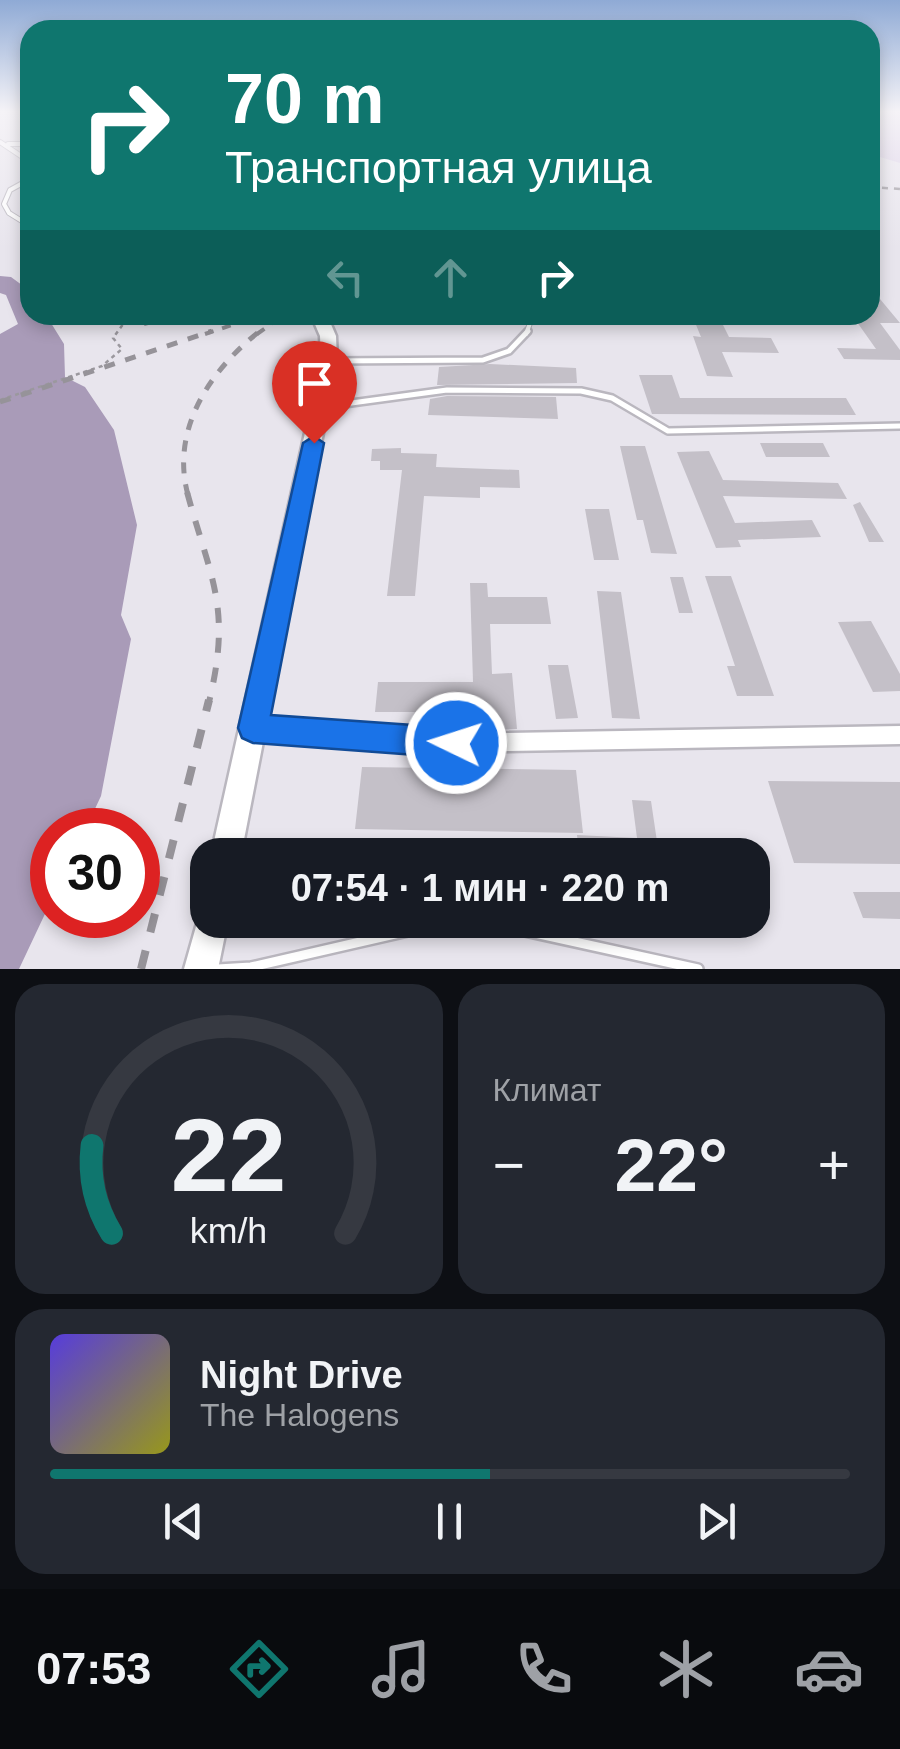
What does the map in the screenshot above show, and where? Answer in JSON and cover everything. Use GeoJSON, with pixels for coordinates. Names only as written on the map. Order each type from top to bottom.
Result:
{"type":"FeatureCollection","features":[{"type":"Feature","properties":{"kind":"street"},"geometry":{"type":"LineString","coordinates":[[230,838],[330,361],[324,325]]}},
{"type":"Feature","properties":{"kind":"street"},"geometry":{"type":"LineString","coordinates":[[253,728],[456,743],[900,735]]}},
{"type":"Feature","properties":{"kind":"street"},"geometry":{"type":"LineString","coordinates":[[202,969],[208,938]]}},
{"type":"Feature","properties":{"kind":"lane"},"geometry":{"type":"LineString","coordinates":[[20,185],[10,190],[4,204],[20,220]]}},
{"type":"Feature","properties":{"kind":"lane"},"geometry":{"type":"LineString","coordinates":[[330,361],[483,360],[503,356],[518,346],[532,325]]}},
{"type":"Feature","properties":{"kind":"lane"},"geometry":{"type":"LineString","coordinates":[[321,407],[447,390],[582,391],[612,398],[668,430],[900,426]]}},
{"type":"Feature","properties":{"kind":"lane"},"geometry":{"type":"LineString","coordinates":[[218,969],[251,967],[377,938]]}},
{"type":"Feature","properties":{"kind":"lane"},"geometry":{"type":"LineString","coordinates":[[557,938],[698,969]]}},
{"type":"Feature","properties":{"kind":"path"},"geometry":{"type":"LineString","coordinates":[[0,400],[102,366],[122,349],[114,338],[123,325]]}},
{"type":"Feature","properties":{"kind":"shaded area"},"geometry":{"type":"Polygon","coordinates":[[[0,276],[20,284],[20,325],[52,325],[64,344],[65,377],[85,387],[114,430],[137,525],[121,615],[131,639],[101,796],[95,808],[30,808],[30,938],[34,938],[19,969],[0,969],[0,334],[18,324],[6,295],[0,293],[0,276]]]}},
{"type":"Feature","properties":{"kind":"building"},"geometry":{"type":"Polygon","coordinates":[[[880,299],[900,323],[880,323],[880,299]]]}},
{"type":"Feature","properties":{"kind":"building"},"geometry":{"type":"Polygon","coordinates":[[[880,323],[900,350],[900,360],[844,359],[837,348],[876,349],[859,325],[880,323]]]}},
{"type":"Feature","properties":{"kind":"building"},"geometry":{"type":"Polygon","coordinates":[[[696,325],[723,325],[729,337],[771,338],[779,353],[722,352],[733,377],[707,376],[693,336],[701,337],[696,325]]]}},
{"type":"Feature","properties":{"kind":"building"},"geometry":{"type":"Polygon","coordinates":[[[490,364],[576,368],[577,383],[437,385],[439,367],[490,364]]]}},
{"type":"Feature","properties":{"kind":"building"},"geometry":{"type":"Polygon","coordinates":[[[639,375],[672,375],[680,398],[846,398],[856,415],[652,414],[639,375]]]}},
{"type":"Feature","properties":{"kind":"building"},"geometry":{"type":"Polygon","coordinates":[[[556,397],[558,419],[428,415],[430,399],[556,397]]]}},
{"type":"Feature","properties":{"kind":"building"},"geometry":{"type":"Polygon","coordinates":[[[760,443],[823,443],[830,457],[766,457],[760,443]]]}},
{"type":"Feature","properties":{"kind":"building"},"geometry":{"type":"Polygon","coordinates":[[[620,446],[645,446],[677,554],[651,553],[643,520],[637,520],[620,446]]]}},
{"type":"Feature","properties":{"kind":"building"},"geometry":{"type":"Polygon","coordinates":[[[401,448],[401,453],[437,454],[436,467],[519,470],[520,488],[480,487],[480,498],[424,496],[415,596],[387,596],[402,470],[380,470],[380,461],[371,461],[372,449],[401,448]]]}},
{"type":"Feature","properties":{"kind":"building"},"geometry":{"type":"Polygon","coordinates":[[[709,451],[723,480],[838,483],[847,499],[723,496],[735,523],[812,520],[821,537],[738,540],[741,547],[716,548],[677,452],[709,451]]]}},
{"type":"Feature","properties":{"kind":"building"},"geometry":{"type":"Polygon","coordinates":[[[860,502],[884,542],[869,542],[853,505],[860,502]]]}},
{"type":"Feature","properties":{"kind":"building"},"geometry":{"type":"Polygon","coordinates":[[[585,509],[609,509],[619,560],[594,560],[585,509]]]}},
{"type":"Feature","properties":{"kind":"building"},"geometry":{"type":"Polygon","coordinates":[[[705,576],[731,576],[774,696],[737,696],[727,666],[735,666],[705,576]]]}},
{"type":"Feature","properties":{"kind":"building"},"geometry":{"type":"Polygon","coordinates":[[[670,577],[683,577],[693,613],[679,613],[670,577]]]}},
{"type":"Feature","properties":{"kind":"building"},"geometry":{"type":"Polygon","coordinates":[[[470,583],[487,583],[488,597],[547,597],[551,624],[490,624],[492,674],[512,673],[517,729],[477,730],[476,712],[375,712],[378,682],[473,682],[470,583]]]}},
{"type":"Feature","properties":{"kind":"building"},"geometry":{"type":"Polygon","coordinates":[[[597,591],[621,592],[640,719],[612,718],[597,591]]]}},
{"type":"Feature","properties":{"kind":"building"},"geometry":{"type":"Polygon","coordinates":[[[871,621],[900,674],[900,691],[873,692],[838,622],[871,621]]]}},
{"type":"Feature","properties":{"kind":"building"},"geometry":{"type":"Polygon","coordinates":[[[548,665],[568,665],[578,718],[556,719],[548,665]]]}},
{"type":"Feature","properties":{"kind":"building"},"geometry":{"type":"Polygon","coordinates":[[[362,767],[576,770],[583,833],[355,829],[362,767]]]}},
{"type":"Feature","properties":{"kind":"building"},"geometry":{"type":"Polygon","coordinates":[[[768,781],[900,782],[900,864],[794,863],[768,781]]]}},
{"type":"Feature","properties":{"kind":"building"},"geometry":{"type":"Polygon","coordinates":[[[632,800],[651,801],[656,838],[637,838],[632,800]]]}},
{"type":"Feature","properties":{"kind":"building"},"geometry":{"type":"Polygon","coordinates":[[[577,835],[637,838],[577,838],[577,835]]]}},
{"type":"Feature","properties":{"kind":"building"},"geometry":{"type":"Polygon","coordinates":[[[853,892],[900,892],[900,919],[863,918],[853,892]]]}},
{"type":"Feature","properties":{"kind":"railway"},"geometry":{"type":"LineString","coordinates":[[880,188],[900,189]]}},
{"type":"Feature","properties":{"kind":"railway"},"geometry":{"type":"LineString","coordinates":[[205,334],[232,325]]}},
{"type":"Feature","properties":{"kind":"railway"},"geometry":{"type":"LineString","coordinates":[[257,334],[270,325]]}},
{"type":"Feature","properties":{"kind":"railway"},"geometry":{"type":"LineString","coordinates":[[0,402],[212,331]]}},
{"type":"Feature","properties":{"kind":"railway"},"geometry":{"type":"LineString","coordinates":[[188,495],[185,447],[198,403],[225,364],[260,331]]}},
{"type":"Feature","properties":{"kind":"railway"},"geometry":{"type":"LineString","coordinates":[[187,492],[216,594],[219,641],[209,702]]}},
{"type":"Feature","properties":{"kind":"railway"},"geometry":{"type":"LineString","coordinates":[[141,969],[209,700]]}},
{"type":"Feature","properties":{"kind":"route"},"geometry":{"type":"LineString","coordinates":[[314,443],[253,728],[456,743]]}}]}
